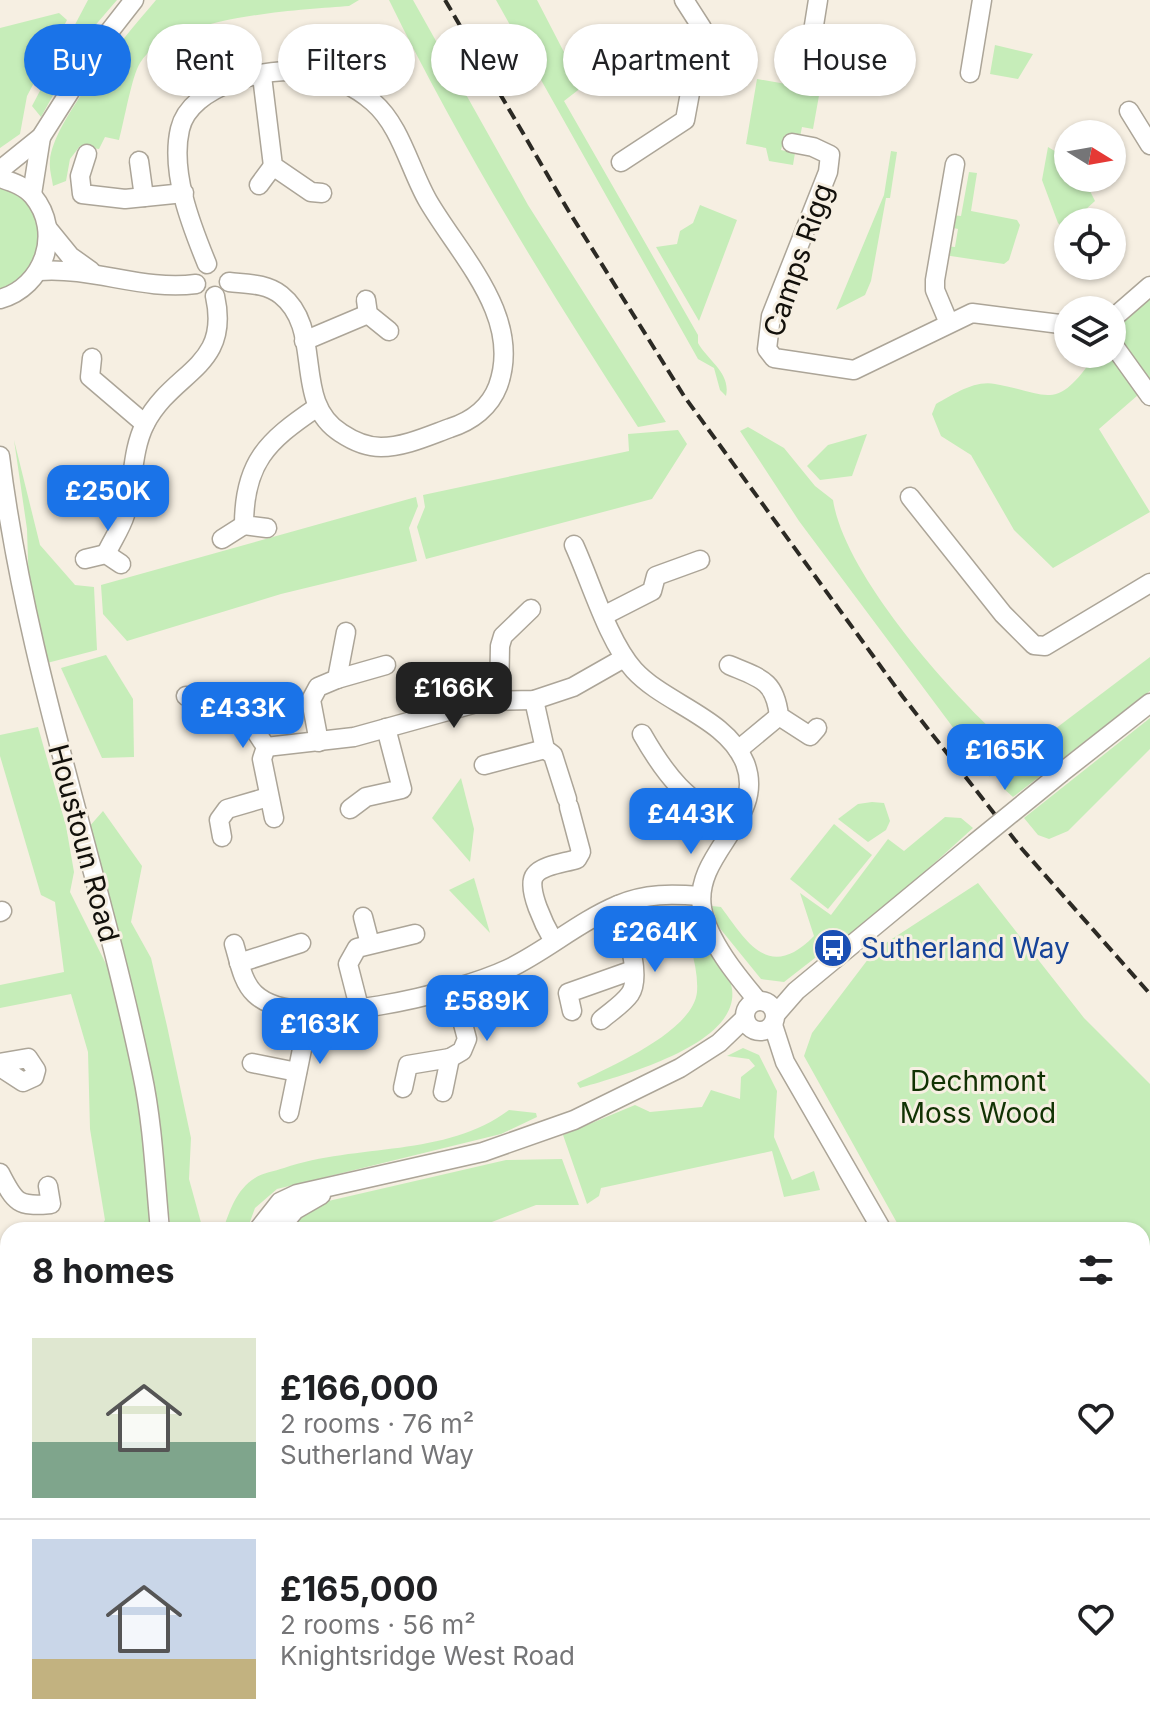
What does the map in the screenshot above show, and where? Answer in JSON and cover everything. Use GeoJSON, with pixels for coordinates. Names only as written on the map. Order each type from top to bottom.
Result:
{"type":"FeatureCollection","features":[{"type":"Feature","properties":{"kind":"street"},"geometry":{"type":"LineString","coordinates":[[0,170],[41,137],[102,41],[134,0]]}},
{"type":"Feature","properties":{"kind":"street"},"geometry":{"type":"LineString","coordinates":[[621,162],[685,120],[702,28],[684,0]]}},
{"type":"Feature","properties":{"kind":"street"},"geometry":{"type":"LineString","coordinates":[[814,24],[818,0]]}},
{"type":"Feature","properties":{"kind":"street"},"geometry":{"type":"LineString","coordinates":[[970,73],[982,0]]}},
{"type":"Feature","properties":{"kind":"street"},"geometry":{"type":"LineString","coordinates":[[207,264],[197,272],[196,284],[204,294],[222,289],[266,287],[280,294],[301,325],[316,408],[336,431],[362,444],[380,447],[407,443],[457,426],[493,400],[505,350],[491,301],[427,199],[382,111],[372,101],[333,78],[305,71],[262,76],[273,166],[259,185]]}},
{"type":"Feature","properties":{"kind":"street"},"geometry":{"type":"LineString","coordinates":[[202,96],[194,101],[180,129],[178,143],[184,193],[207,264]]}},
{"type":"Feature","properties":{"kind":"street"},"geometry":{"type":"LineString","coordinates":[[1129,111],[1150,145]]}},
{"type":"Feature","properties":{"kind":"street"},"geometry":{"type":"LineString","coordinates":[[41,137],[32,194],[48,229],[70,256],[91,271]]}},
{"type":"Feature","properties":{"kind":"street","name":"Camps Rigg"},"geometry":{"type":"LineString","coordinates":[[792,143],[813,147],[830,155],[828,172],[771,316],[767,349],[770,354],[848,371],[948,321],[972,313],[990,312],[1054,323]]}},
{"type":"Feature","properties":{"kind":"street"},"geometry":{"type":"LineString","coordinates":[[87,154],[80,176],[84,202],[184,193]]}},
{"type":"Feature","properties":{"kind":"street"},"geometry":{"type":"LineString","coordinates":[[139,161],[144,197]]}},
{"type":"Feature","properties":{"kind":"street"},"geometry":{"type":"LineString","coordinates":[[948,321],[935,290],[935,280],[955,164]]}},
{"type":"Feature","properties":{"kind":"street"},"geometry":{"type":"LineString","coordinates":[[273,166],[311,192],[322,193]]}},
{"type":"Feature","properties":{"kind":"street"},"geometry":{"type":"LineString","coordinates":[[0,178],[32,194]]}},
{"type":"Feature","properties":{"kind":"street"},"geometry":{"type":"LineString","coordinates":[[0,318],[5,297],[25,287],[39,271],[47,251],[48,229]]}},
{"type":"Feature","properties":{"kind":"street"},"geometry":{"type":"LineString","coordinates":[[85,559],[114,559],[136,450],[145,424],[217,340],[224,268],[207,264]]}},
{"type":"Feature","properties":{"kind":"street"},"geometry":{"type":"LineString","coordinates":[[39,271],[91,271],[130,282],[174,286],[196,284]]}},
{"type":"Feature","properties":{"kind":"street"},"geometry":{"type":"LineString","coordinates":[[1126,304],[1150,286]]}},
{"type":"Feature","properties":{"kind":"street"},"geometry":{"type":"LineString","coordinates":[[304,341],[367,307],[389,331]]}},
{"type":"Feature","properties":{"kind":"street"},"geometry":{"type":"LineString","coordinates":[[92,358],[90,377],[145,424]]}},
{"type":"Feature","properties":{"kind":"street"},"geometry":{"type":"LineString","coordinates":[[1126,363],[1150,396]]}},
{"type":"Feature","properties":{"kind":"street"},"geometry":{"type":"LineString","coordinates":[[244,525],[244,501],[256,462],[266,447],[316,408]]}},
{"type":"Feature","properties":{"kind":"street","name":"Houstoun Road"},"geometry":{"type":"LineString","coordinates":[[0,456],[16,565],[41,683],[109,927],[143,1075],[159,1222]]}},
{"type":"Feature","properties":{"kind":"street"},"geometry":{"type":"LineString","coordinates":[[910,497],[1003,614],[1034,645],[1045,646],[1150,583]]}},
{"type":"Feature","properties":{"kind":"street"},"geometry":{"type":"LineString","coordinates":[[222,539],[244,525],[267,528]]}},
{"type":"Feature","properties":{"kind":"street"},"geometry":{"type":"LineString","coordinates":[[574,545],[624,658],[649,684],[719,731],[738,750],[748,775],[749,795],[732,830],[706,870],[701,896],[706,920],[877,1222]]}},
{"type":"Feature","properties":{"kind":"street"},"geometry":{"type":"LineString","coordinates":[[605,615],[656,595],[656,576],[700,560]]}},
{"type":"Feature","properties":{"kind":"street"},"geometry":{"type":"LineString","coordinates":[[499,700],[503,636],[531,609]]}},
{"type":"Feature","properties":{"kind":"street"},"geometry":{"type":"LineString","coordinates":[[337,679],[346,632]]}},
{"type":"Feature","properties":{"kind":"street"},"geometry":{"type":"LineString","coordinates":[[266,747],[319,742],[386,728],[467,704],[534,700],[573,687],[624,658]]}},
{"type":"Feature","properties":{"kind":"street"},"geometry":{"type":"LineString","coordinates":[[319,742],[311,700],[318,687],[386,665]]}},
{"type":"Feature","properties":{"kind":"street"},"geometry":{"type":"LineString","coordinates":[[729,665],[761,678],[777,694],[779,716]]}},
{"type":"Feature","properties":{"kind":"street"},"geometry":{"type":"LineString","coordinates":[[186,696],[238,704],[266,747]]}},
{"type":"Feature","properties":{"kind":"street"},"geometry":{"type":"LineString","coordinates":[[534,700],[545,749],[553,755],[581,852],[577,859],[542,869],[532,883],[543,923],[553,940]]}},
{"type":"Feature","properties":{"kind":"street"},"geometry":{"type":"LineString","coordinates":[[264,1222],[280,1202],[307,1191],[483,1152],[574,1120],[680,1068],[796,991],[1150,703]]}},
{"type":"Feature","properties":{"kind":"street"},"geometry":{"type":"LineString","coordinates":[[738,750],[779,716]]}},
{"type":"Feature","properties":{"kind":"street"},"geometry":{"type":"LineString","coordinates":[[779,716],[810,736],[817,728]]}},
{"type":"Feature","properties":{"kind":"street"},"geometry":{"type":"LineString","coordinates":[[350,809],[366,797],[402,789],[386,728]]}},
{"type":"Feature","properties":{"kind":"street"},"geometry":{"type":"LineString","coordinates":[[642,734],[664,772],[681,792],[732,830]]}},
{"type":"Feature","properties":{"kind":"street"},"geometry":{"type":"LineString","coordinates":[[266,747],[262,759],[274,818]]}},
{"type":"Feature","properties":{"kind":"street"},"geometry":{"type":"LineString","coordinates":[[484,765],[545,749]]}},
{"type":"Feature","properties":{"kind":"street"},"geometry":{"type":"LineString","coordinates":[[222,837],[219,820],[227,809],[268,797]]}},
{"type":"Feature","properties":{"kind":"street"},"geometry":{"type":"LineString","coordinates":[[234,944],[247,984],[265,1001],[310,1010],[359,1007],[397,1003],[454,990],[526,960],[553,940],[618,905],[660,893],[701,896]]}},
{"type":"Feature","properties":{"kind":"street"},"geometry":{"type":"LineString","coordinates":[[601,1020],[631,994],[633,970],[618,905]]}},
{"type":"Feature","properties":{"kind":"street"},"geometry":{"type":"LineString","coordinates":[[363,917],[370,944]]}},
{"type":"Feature","properties":{"kind":"street"},"geometry":{"type":"LineString","coordinates":[[359,1007],[348,964],[357,948],[415,934]]}},
{"type":"Feature","properties":{"kind":"street"},"geometry":{"type":"LineString","coordinates":[[239,963],[301,943]]}},
{"type":"Feature","properties":{"kind":"street"},"geometry":{"type":"LineString","coordinates":[[572,1011],[568,993],[633,970]]}},
{"type":"Feature","properties":{"kind":"street"},"geometry":{"type":"LineString","coordinates":[[403,1088],[408,1065],[450,1058],[462,1051],[467,1039],[454,990]]}},
{"type":"Feature","properties":{"kind":"street"},"geometry":{"type":"LineString","coordinates":[[289,1113],[310,1010]]}},
{"type":"Feature","properties":{"kind":"street"},"geometry":{"type":"LineString","coordinates":[[443,1092],[450,1058]]}},
{"type":"Feature","properties":{"kind":"street"},"geometry":{"type":"LineString","coordinates":[[252,1063],[297,1072]]}},
{"type":"Feature","properties":{"kind":"street"},"geometry":{"type":"LineString","coordinates":[[0,1173],[17,1202],[27,1207],[51,1203]]}},
{"type":"Feature","properties":{"kind":"street"},"geometry":{"type":"LineString","coordinates":[[283,1222],[303,1204],[354,1182]]}},
{"type":"Feature","properties":{"kind":"green space"},"geometry":{"type":"Polygon","coordinates":[[[88,0],[117,0],[96,24],[75,24],[88,0]]]}},
{"type":"Feature","properties":{"kind":"green space"},"geometry":{"type":"Polygon","coordinates":[[[156,0],[359,0],[349,6],[268,13],[209,24],[147,24],[147,56],[137,69],[131,88],[131,29],[156,0]]]}},
{"type":"Feature","properties":{"kind":"green space"},"geometry":{"type":"Polygon","coordinates":[[[389,0],[413,0],[431,32],[431,81],[415,51],[415,24],[401,24],[389,0]]]}},
{"type":"Feature","properties":{"kind":"green space"},"geometry":{"type":"Polygon","coordinates":[[[496,0],[537,0],[563,50],[563,96],[570,96],[564,101],[698,335],[698,343],[722,374],[727,388],[726,396],[720,390],[714,368],[698,359],[547,91],[547,24],[510,24],[496,0]]]}},
{"type":"Feature","properties":{"kind":"green space"},"geometry":{"type":"Polygon","coordinates":[[[59,13],[67,20],[65,24],[24,24],[24,96],[27,96],[20,134],[0,148],[0,28],[59,13]]]}},
{"type":"Feature","properties":{"kind":"green space"},"geometry":{"type":"Polygon","coordinates":[[[995,45],[1033,54],[1018,79],[990,74],[995,45]]]}},
{"type":"Feature","properties":{"kind":"green space"},"geometry":{"type":"Polygon","coordinates":[[[758,79],[774,82],[774,96],[819,96],[813,129],[802,127],[800,137],[785,135],[781,150],[795,153],[793,165],[769,161],[766,148],[746,144],[754,96],[758,96],[758,79]]]}},
{"type":"Feature","properties":{"kind":"green space"},"geometry":{"type":"Polygon","coordinates":[[[37,96],[53,96],[41,117],[32,106],[37,96]]]}},
{"type":"Feature","properties":{"kind":"green space"},"geometry":{"type":"Polygon","coordinates":[[[81,96],[129,96],[119,140],[105,137],[99,149],[80,146],[70,159],[66,181],[53,186],[50,161],[54,144],[81,96]]]}},
{"type":"Feature","properties":{"kind":"green space"},"geometry":{"type":"Polygon","coordinates":[[[439,96],[467,96],[528,205],[666,422],[638,427],[507,217],[439,96]]]}},
{"type":"Feature","properties":{"kind":"green space"},"geometry":{"type":"Polygon","coordinates":[[[1048,147],[1054,151],[1054,192],[1090,192],[1095,201],[1087,208],[1054,208],[1054,212],[1042,180],[1048,147]]]}},
{"type":"Feature","properties":{"kind":"green space"},"geometry":{"type":"Polygon","coordinates":[[[891,151],[897,152],[890,198],[886,198],[871,281],[865,295],[836,310],[884,195],[891,151]]]}},
{"type":"Feature","properties":{"kind":"green space"},"geometry":{"type":"Polygon","coordinates":[[[969,172],[977,173],[971,211],[1017,220],[1020,225],[1009,260],[1004,264],[944,255],[945,246],[955,247],[958,229],[949,227],[951,215],[961,216],[969,172]]]}},
{"type":"Feature","properties":{"kind":"green space"},"geometry":{"type":"Polygon","coordinates":[[[0,186],[31,208],[38,222],[40,238],[29,268],[0,292],[0,186]]]}},
{"type":"Feature","properties":{"kind":"green space"},"geometry":{"type":"Polygon","coordinates":[[[700,205],[737,220],[699,321],[656,247],[677,244],[680,231],[693,223],[700,205]]]}},
{"type":"Feature","properties":{"kind":"green space"},"geometry":{"type":"Polygon","coordinates":[[[1150,291],[1150,380],[1126,352],[1126,316],[1150,291]]]}},
{"type":"Feature","properties":{"kind":"green space"},"geometry":{"type":"Polygon","coordinates":[[[1086,368],[1120,368],[1138,395],[1099,429],[1150,512],[1053,568],[1014,530],[971,455],[941,436],[932,414],[936,404],[979,384],[995,384],[1049,395],[1059,393],[1086,368]]]}},
{"type":"Feature","properties":{"kind":"green space"},"geometry":{"type":"Polygon","coordinates":[[[748,427],[784,448],[815,486],[833,500],[855,559],[896,622],[920,653],[990,728],[990,777],[799,521],[740,431],[748,427]]]}},
{"type":"Feature","properties":{"kind":"green space"},"geometry":{"type":"Polygon","coordinates":[[[678,430],[687,444],[652,499],[426,559],[417,527],[425,507],[423,495],[629,451],[628,434],[678,430]]]}},
{"type":"Feature","properties":{"kind":"green space"},"geometry":{"type":"Polygon","coordinates":[[[867,434],[852,476],[820,480],[807,466],[828,445],[867,434]]]}},
{"type":"Feature","properties":{"kind":"green space"},"geometry":{"type":"Polygon","coordinates":[[[14,440],[40,545],[75,585],[94,587],[97,650],[47,663],[29,591],[27,529],[14,440]]]}},
{"type":"Feature","properties":{"kind":"green space"},"geometry":{"type":"Polygon","coordinates":[[[416,497],[418,506],[409,528],[417,561],[281,594],[127,641],[103,614],[101,585],[416,497]]]}},
{"type":"Feature","properties":{"kind":"green space"},"geometry":{"type":"Polygon","coordinates":[[[106,655],[133,699],[134,757],[102,758],[61,668],[106,655]]]}},
{"type":"Feature","properties":{"kind":"green space"},"geometry":{"type":"Polygon","coordinates":[[[1150,657],[1150,691],[1013,797],[1003,788],[1006,766],[1150,657]]]}},
{"type":"Feature","properties":{"kind":"green space"},"geometry":{"type":"Polygon","coordinates":[[[1150,718],[1150,749],[1068,831],[1049,839],[1038,835],[1024,818],[1150,718]]]}},
{"type":"Feature","properties":{"kind":"green space"},"geometry":{"type":"Polygon","coordinates":[[[38,727],[66,826],[74,872],[70,892],[114,980],[139,1101],[150,1222],[104,1222],[90,1129],[88,1052],[71,994],[0,1008],[0,985],[64,972],[55,902],[41,895],[0,756],[0,735],[38,727]]]}},
{"type":"Feature","properties":{"kind":"green space"},"geometry":{"type":"Polygon","coordinates":[[[461,778],[474,829],[470,862],[432,818],[461,778]]]}},
{"type":"Feature","properties":{"kind":"green space"},"geometry":{"type":"Polygon","coordinates":[[[884,803],[890,821],[886,830],[868,842],[838,819],[858,804],[884,803]]]}},
{"type":"Feature","properties":{"kind":"green space"},"geometry":{"type":"Polygon","coordinates":[[[103,811],[142,866],[131,922],[151,958],[167,1026],[191,1138],[189,1179],[201,1222],[170,1222],[154,1094],[88,828],[103,811]]]}},
{"type":"Feature","properties":{"kind":"green space"},"geometry":{"type":"Polygon","coordinates":[[[945,817],[961,818],[973,828],[865,926],[833,944],[784,982],[761,979],[718,926],[712,906],[721,907],[761,952],[785,956],[814,936],[800,893],[831,915],[888,839],[904,851],[945,817]]]}},
{"type":"Feature","properties":{"kind":"green space"},"geometry":{"type":"Polygon","coordinates":[[[834,824],[872,855],[828,909],[790,879],[834,824]]]}},
{"type":"Feature","properties":{"kind":"green space"},"geometry":{"type":"Polygon","coordinates":[[[474,878],[490,933],[449,890],[474,878]]]}},
{"type":"Feature","properties":{"kind":"green space","name":"Dechmont Moss Wood"},"geometry":{"type":"Polygon","coordinates":[[[978,883],[1084,1018],[1150,1084],[1150,1222],[897,1222],[804,1056],[812,1033],[875,950],[978,883]]]}},
{"type":"Feature","properties":{"kind":"green space"},"geometry":{"type":"Polygon","coordinates":[[[691,906],[708,946],[731,983],[729,1009],[717,1026],[698,1042],[674,1055],[580,1088],[577,1083],[628,1058],[666,1034],[692,1007],[697,992],[696,971],[679,908],[691,906]]]}},
{"type":"Feature","properties":{"kind":"green space"},"geometry":{"type":"Polygon","coordinates":[[[743,1048],[759,1055],[777,1091],[774,1137],[792,1180],[814,1171],[820,1190],[784,1197],[772,1151],[601,1188],[599,1196],[587,1204],[563,1135],[635,1105],[650,1112],[702,1107],[711,1090],[740,1099],[741,1077],[755,1066],[749,1059],[727,1056],[743,1048]]]}},
{"type":"Feature","properties":{"kind":"green space"},"geometry":{"type":"Polygon","coordinates":[[[509,1110],[536,1113],[537,1117],[501,1134],[277,1189],[255,1208],[250,1222],[226,1222],[238,1194],[261,1175],[312,1160],[429,1143],[484,1125],[509,1110]]]}},
{"type":"Feature","properties":{"kind":"green space"},"geometry":{"type":"Polygon","coordinates":[[[562,1159],[579,1205],[536,1205],[492,1222],[293,1222],[300,1213],[324,1202],[506,1160],[562,1159]]]}},
{"type":"Feature","properties":{"kind":"railway"},"geometry":{"type":"LineString","coordinates":[[445,0],[568,210],[684,396],[903,697],[1022,849],[1150,994]]}},
{"type":"Feature","properties":{"kind":"place","name":"Sutherland Way"},"geometry":{"type":"Point","coordinates":[833,948]}}]}
